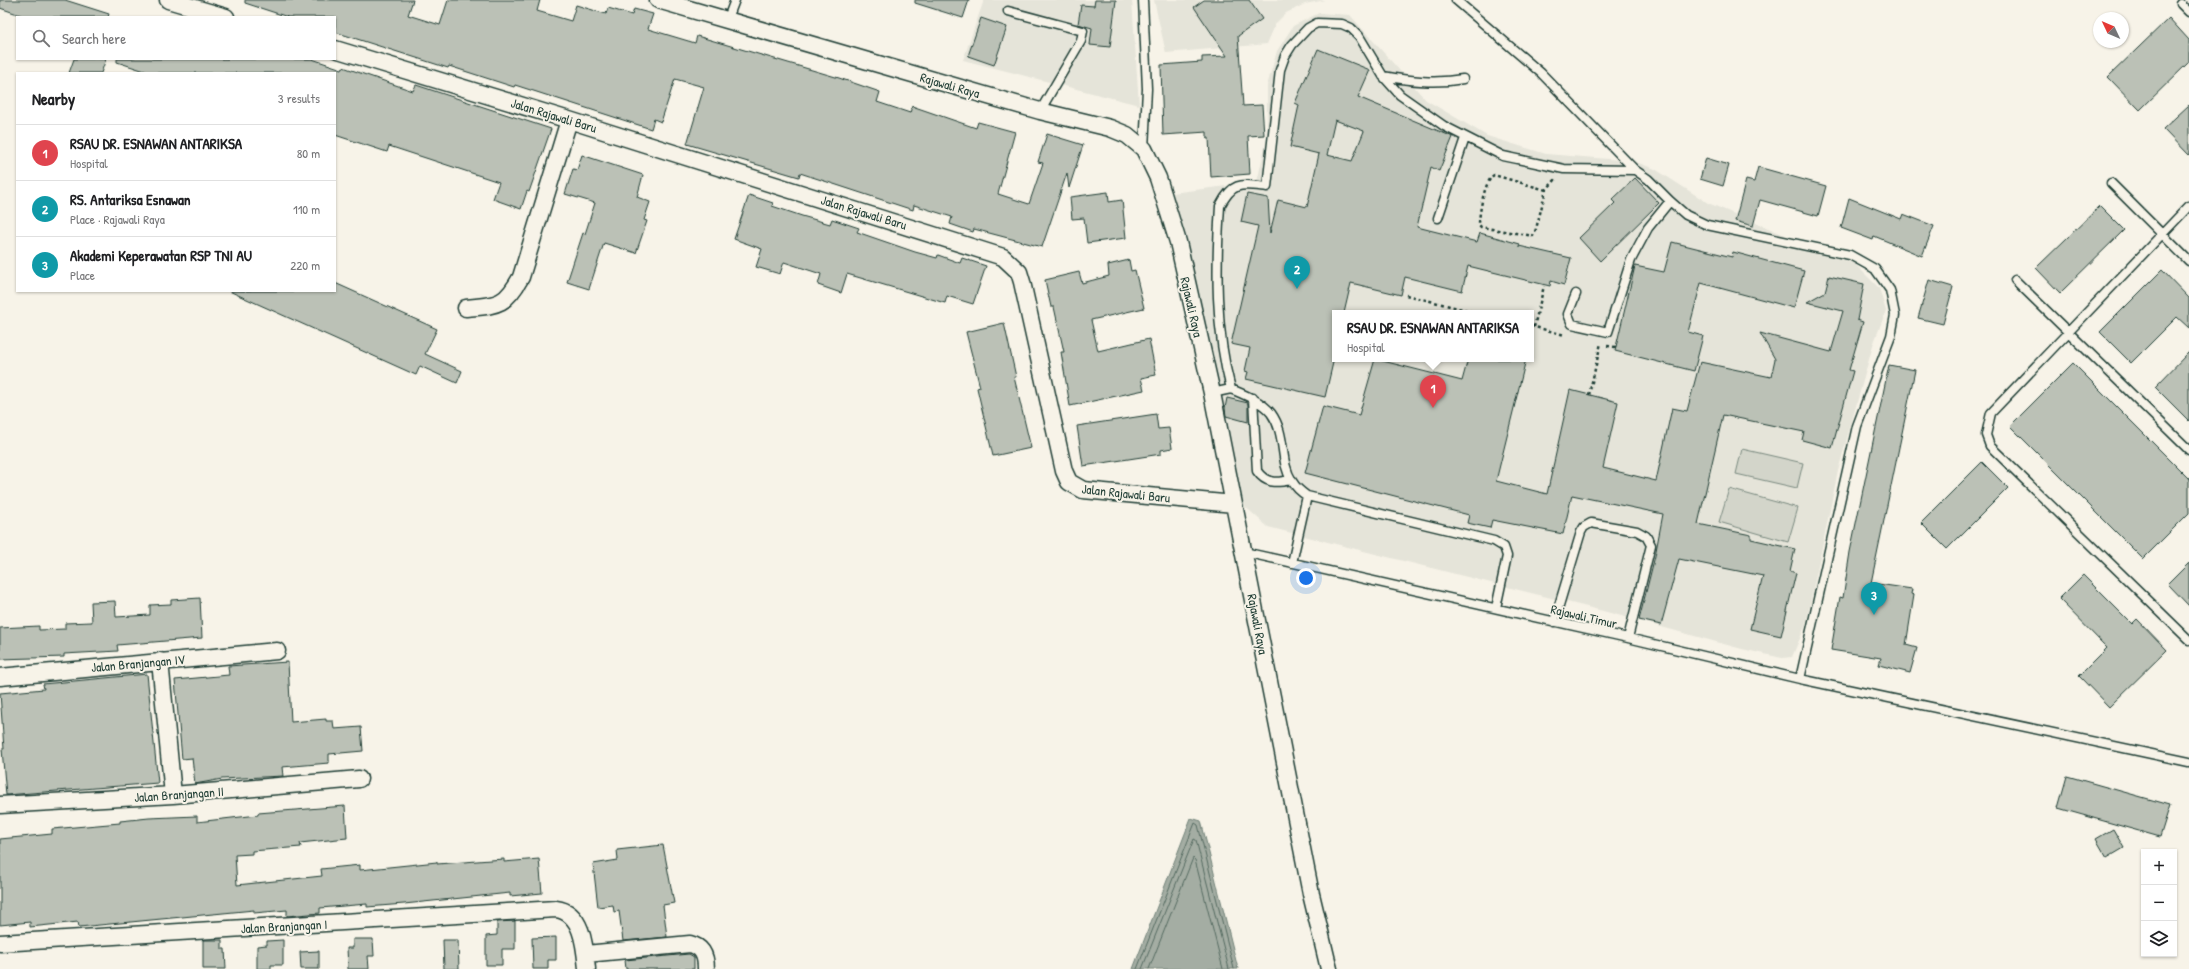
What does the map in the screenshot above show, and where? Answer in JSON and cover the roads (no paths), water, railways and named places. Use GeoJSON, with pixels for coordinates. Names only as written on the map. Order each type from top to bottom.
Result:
{"type":"FeatureCollection","features":[{"type":"Feature","properties":{"kind":"street"},"geometry":{"type":"LineString","coordinates":[[168,0],[223,16]]}},
{"type":"Feature","properties":{"kind":"street","name":"Rajawali Raya"},"geometry":{"type":"LineString","coordinates":[[658,0],[1119,132],[1127,135],[1144,149],[1158,178],[1178,242],[1212,393],[1311,894],[1329,969]]}},
{"type":"Feature","properties":{"kind":"street","name":"Jalan Rajawali Baru"},"geometry":{"type":"LineString","coordinates":[[336,50],[569,120],[1003,257],[1019,272],[1022,282],[1064,471],[1069,482],[1083,490],[1234,504]]}},
{"type":"Feature","properties":{"kind":"street"},"geometry":{"type":"LineString","coordinates":[[466,308],[500,303],[508,298],[522,277],[569,120]]}},
{"type":"Feature","properties":{"kind":"street","name":"Jalan Branjangan IV"},"geometry":{"type":"LineString","coordinates":[[0,677],[277,651]]}},
{"type":"Feature","properties":{"kind":"street"},"geometry":{"type":"LineString","coordinates":[[160,661],[173,795]]}},
{"type":"Feature","properties":{"kind":"street","name":"Jalan Branjangan II"},"geometry":{"type":"LineString","coordinates":[[0,805],[173,795],[359,779]]}},
{"type":"Feature","properties":{"kind":"street","name":"Jalan Branjangan I"},"geometry":{"type":"LineString","coordinates":[[0,943],[556,909],[566,912],[578,926],[587,962]]}},
{"type":"Feature","properties":{"kind":"street"},"geometry":{"type":"LineString","coordinates":[[587,962],[690,944],[696,946],[704,954],[706,969]]}},
{"type":"Feature","properties":{"kind":"lane"},"geometry":{"type":"LineString","coordinates":[[727,21],[735,0]]}},
{"type":"Feature","properties":{"kind":"lane"},"geometry":{"type":"LineString","coordinates":[[1143,0],[1147,89],[1144,149]]}},
{"type":"Feature","properties":{"kind":"lane"},"geometry":{"type":"LineString","coordinates":[[1456,0],[1541,73],[1635,170],[1648,179],[1670,202],[1686,215],[1707,225],[1850,255],[1875,269],[1890,290],[1895,315],[1891,336],[1857,426],[1800,679]]}},
{"type":"Feature","properties":{"kind":"lane"},"geometry":{"type":"LineString","coordinates":[[2181,4],[2189,12]]}},
{"type":"Feature","properties":{"kind":"lane"},"geometry":{"type":"LineString","coordinates":[[1008,11],[1083,31],[1081,41],[1040,110]]}},
{"type":"Feature","properties":{"kind":"lane"},"geometry":{"type":"LineString","coordinates":[[1231,389],[1223,352],[1218,299],[1220,206],[1234,186],[1245,184],[1267,187],[1280,70],[1285,56],[1292,45],[1308,28],[1317,23],[1342,24],[1351,28],[1359,36],[1384,76],[1400,95],[1444,126],[1503,156],[1564,169],[1635,170]]}},
{"type":"Feature","properties":{"kind":"lane"},"geometry":{"type":"LineString","coordinates":[[1384,76],[1414,82],[1444,82],[1463,79]]}},
{"type":"Feature","properties":{"kind":"lane"},"geometry":{"type":"LineString","coordinates":[[1438,218],[1465,138]]}},
{"type":"Feature","properties":{"kind":"lane"},"geometry":{"type":"LineString","coordinates":[[2111,183],[2189,260]]}},
{"type":"Feature","properties":{"kind":"lane"},"geometry":{"type":"LineString","coordinates":[[1576,294],[1568,314],[1572,324],[1605,332],[1611,329],[1631,260],[1648,228],[1670,202]]}},
{"type":"Feature","properties":{"kind":"lane"},"geometry":{"type":"LineString","coordinates":[[2189,206],[2067,331],[1991,413],[1986,435],[1990,446],[2189,640]]}},
{"type":"Feature","properties":{"kind":"lane"},"geometry":{"type":"LineString","coordinates":[[2015,280],[2189,450]]}},
{"type":"Feature","properties":{"kind":"lane"},"geometry":{"type":"LineString","coordinates":[[1212,393],[1231,389],[1253,398],[1270,412],[1277,422],[1281,432],[1291,480],[1297,488],[1307,496],[1499,543],[1504,547],[1507,556],[1496,608]]}},
{"type":"Feature","properties":{"kind":"lane"},"geometry":{"type":"LineString","coordinates":[[1253,398],[1257,471],[1262,478],[1270,482],[1291,480]]}},
{"type":"Feature","properties":{"kind":"lane"},"geometry":{"type":"LineString","coordinates":[[1292,563],[1307,496]]}},
{"type":"Feature","properties":{"kind":"lane"},"geometry":{"type":"LineString","coordinates":[[1554,622],[1581,532],[1584,527],[1591,524],[1637,531],[1646,536],[1650,545],[1628,638]]}},
{"type":"Feature","properties":{"kind":"lane","name":"Rajawali Timur"},"geometry":{"type":"LineString","coordinates":[[1244,552],[1628,638],[1800,679],[2189,762]]}},
{"type":"Feature","properties":{"kind":"water"},"geometry":{"type":"Polygon","coordinates":[[[1191,818],[1201,821],[1238,969],[1133,969],[1191,818]]]}},
{"type":"Feature","properties":{"kind":"place","name":"RS. Antariksa Esnawan"},"geometry":{"type":"Point","coordinates":[1297,289]}},
{"type":"Feature","properties":{"kind":"place","name":"RSAU DR. ESNAWAN ANTARIKSA"},"geometry":{"type":"Point","coordinates":[1433,408]}},
{"type":"Feature","properties":{"kind":"place","name":"Akademi Keperawatan RSP TNI AU"},"geometry":{"type":"Point","coordinates":[1874,615]}}]}
